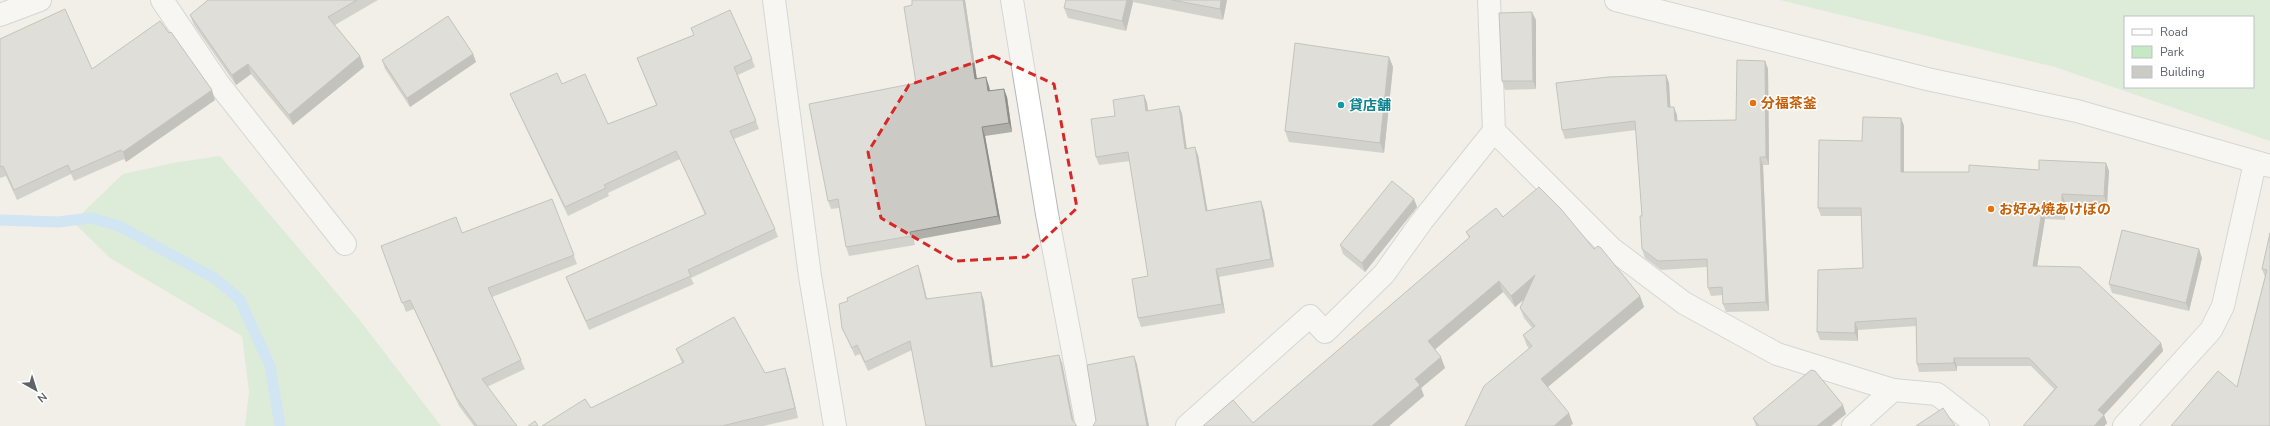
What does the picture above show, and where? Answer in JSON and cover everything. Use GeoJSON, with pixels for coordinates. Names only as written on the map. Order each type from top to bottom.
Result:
{"type":"FeatureCollection","features":[{"type":"Feature","properties":{"kind":"street"},"geometry":{"type":"LineString","coordinates":[[0,15],[40,0]]}},
{"type":"Feature","properties":{"kind":"street"},"geometry":{"type":"LineString","coordinates":[[162,0],[218,83],[345,244]]}},
{"type":"Feature","properties":{"kind":"street"},"geometry":{"type":"LineString","coordinates":[[774,0],[810,276],[835,426]]}},
{"type":"Feature","properties":{"kind":"street"},"geometry":{"type":"LineString","coordinates":[[1012,0],[1047,214],[1087,426]]}},
{"type":"Feature","properties":{"kind":"street"},"geometry":{"type":"LineString","coordinates":[[1187,426],[1310,316],[1325,332],[1384,274],[1422,221],[1494,132],[1489,0]]}},
{"type":"Feature","properties":{"kind":"street"},"geometry":{"type":"LineString","coordinates":[[1616,0],[1927,79],[2077,111],[2262,165],[2223,306],[2211,330],[2124,426]]}},
{"type":"Feature","properties":{"kind":"street"},"geometry":{"type":"LineString","coordinates":[[1494,132],[1611,248],[1684,303],[1777,354],[1893,390],[1937,394],[1978,426]]}},
{"type":"Feature","properties":{"kind":"street"},"geometry":{"type":"LineString","coordinates":[[1853,426],[1893,390]]}},
{"type":"Feature","properties":{"kind":"highlighted area"},"geometry":{"type":"Polygon","coordinates":[[[993,56],[1054,84],[1077,208],[1026,257],[955,261],[881,218],[868,152],[909,85],[993,56]]]}},
{"type":"Feature","properties":{"kind":"green space"},"geometry":{"type":"Polygon","coordinates":[[[1780,0],[2270,0],[2270,141],[2055,67],[1780,0]]]}},
{"type":"Feature","properties":{"kind":"green space"},"geometry":{"type":"Polygon","coordinates":[[[220,156],[358,318],[441,426],[245,426],[249,392],[242,336],[110,258],[73,222],[123,174],[173,163],[220,156]]]}},
{"type":"Feature","properties":{"kind":"building"},"geometry":{"type":"Polygon","coordinates":[[[208,0],[357,0],[328,17],[360,56],[289,115],[248,64],[232,75],[190,15],[208,0]]]}},
{"type":"Feature","properties":{"kind":"building"},"geometry":{"type":"Polygon","coordinates":[[[912,0],[963,0],[975,79],[986,77],[988,91],[1004,89],[1009,123],[982,127],[998,216],[910,232],[911,236],[846,247],[838,199],[828,201],[809,104],[916,83],[904,7],[912,5],[912,0]]]}},
{"type":"Feature","properties":{"kind":"building"},"geometry":{"type":"Polygon","coordinates":[[[1066,0],[1127,0],[1122,21],[1064,8],[1066,0]]]}},
{"type":"Feature","properties":{"kind":"building"},"geometry":{"type":"Polygon","coordinates":[[[1172,0],[1221,0],[1220,9],[1172,0]]]}},
{"type":"Feature","properties":{"kind":"building"},"geometry":{"type":"Polygon","coordinates":[[[65,9],[92,69],[160,21],[169,33],[171,32],[212,90],[123,152],[121,150],[71,172],[68,165],[14,190],[3,166],[0,167],[0,39],[65,9]]]}},
{"type":"Feature","properties":{"kind":"building"},"geometry":{"type":"Polygon","coordinates":[[[730,10],[752,59],[734,67],[756,121],[730,131],[775,229],[688,270],[691,276],[586,321],[566,277],[706,214],[676,151],[604,185],[606,188],[565,207],[510,94],[557,73],[562,84],[585,74],[608,124],[657,105],[637,58],[694,35],[691,28],[730,10]]]}},
{"type":"Feature","properties":{"kind":"building"},"geometry":{"type":"Polygon","coordinates":[[[1532,12],[1533,81],[1502,81],[1499,13],[1532,12]]]}},
{"type":"Feature","properties":{"kind":"building"},"geometry":{"type":"Polygon","coordinates":[[[448,16],[473,54],[407,98],[382,60],[448,16]]]}},
{"type":"Feature","properties":{"kind":"building","name":"貸店舗"},"geometry":{"type":"Polygon","coordinates":[[[1295,43],[1389,57],[1380,143],[1285,131],[1295,43]]]}},
{"type":"Feature","properties":{"kind":"building"},"geometry":{"type":"Polygon","coordinates":[[[1737,60],[1765,61],[1766,157],[1760,157],[1766,302],[1723,304],[1722,287],[1708,288],[1707,259],[1658,261],[1642,249],[1640,216],[1642,216],[1635,121],[1562,130],[1556,83],[1608,77],[1666,75],[1668,107],[1674,107],[1675,121],[1736,120],[1737,60]]]}},
{"type":"Feature","properties":{"kind":"building"},"geometry":{"type":"Polygon","coordinates":[[[1144,95],[1146,111],[1179,106],[1185,149],[1195,147],[1206,211],[1261,201],[1271,259],[1216,269],[1222,304],[1138,318],[1132,279],[1148,276],[1128,152],[1096,157],[1091,119],[1115,116],[1113,100],[1144,95]]]}},
{"type":"Feature","properties":{"kind":"building"},"geometry":{"type":"Polygon","coordinates":[[[1863,117],[1901,118],[1901,172],[1969,172],[1969,165],[2039,170],[2039,160],[2106,163],[2104,196],[2062,194],[2062,212],[2042,211],[2033,266],[2080,267],[2161,343],[2098,410],[2104,415],[2094,426],[2023,426],[2057,387],[2029,358],[1954,358],[1954,363],[1917,364],[1916,318],[1855,322],[1855,333],[1817,332],[1818,270],[1863,268],[1861,208],[1818,208],[1819,140],[1862,141],[1863,117]]]}},
{"type":"Feature","properties":{"kind":"building"},"geometry":{"type":"Polygon","coordinates":[[[1392,181],[1414,199],[1362,263],[1340,245],[1392,181]]]}},
{"type":"Feature","properties":{"kind":"building"},"geometry":{"type":"Polygon","coordinates":[[[1539,187],[1561,209],[1594,249],[1598,246],[1601,248],[1640,296],[1541,379],[1569,413],[1554,426],[1465,426],[1484,386],[1532,346],[1523,335],[1535,326],[1520,308],[1535,275],[1511,296],[1499,281],[1428,341],[1441,357],[1415,379],[1420,385],[1372,426],[1203,426],[1233,400],[1253,423],[1470,237],[1466,232],[1496,208],[1503,217],[1539,187]]]}},
{"type":"Feature","properties":{"kind":"building"},"geometry":{"type":"Polygon","coordinates":[[[552,199],[574,255],[488,288],[521,360],[482,379],[517,426],[477,426],[456,397],[410,300],[402,303],[381,246],[456,217],[462,233],[552,199]]]}},
{"type":"Feature","properties":{"kind":"building"},"geometry":{"type":"Polygon","coordinates":[[[2122,230],[2199,249],[2186,303],[2109,284],[2122,230]]]}},
{"type":"Feature","properties":{"kind":"building"},"geometry":{"type":"Polygon","coordinates":[[[2270,233],[2270,426],[2171,426],[2218,371],[2237,387],[2267,270],[2262,269],[2270,233]]]}},
{"type":"Feature","properties":{"kind":"building"},"geometry":{"type":"Polygon","coordinates":[[[918,265],[926,299],[981,292],[991,367],[1059,355],[1072,420],[1077,426],[926,426],[910,341],[865,362],[857,345],[852,348],[842,328],[839,304],[848,301],[847,298],[918,265]]]}},
{"type":"Feature","properties":{"kind":"building"},"geometry":{"type":"Polygon","coordinates":[[[734,317],[765,373],[785,368],[795,408],[722,426],[542,426],[585,399],[591,408],[684,362],[676,349],[734,317]]]}},
{"type":"Feature","properties":{"kind":"building"},"geometry":{"type":"Polygon","coordinates":[[[1134,356],[1147,426],[1093,426],[1096,421],[1087,365],[1134,356]]]}},
{"type":"Feature","properties":{"kind":"building"},"geometry":{"type":"Polygon","coordinates":[[[1811,370],[1815,371],[1843,405],[1817,426],[1759,426],[1753,418],[1811,370]]]}},
{"type":"Feature","properties":{"kind":"building"},"geometry":{"type":"Polygon","coordinates":[[[1943,408],[1955,426],[1916,426],[1943,408]]]}},
{"type":"Feature","properties":{"kind":"building"},"geometry":{"type":"Polygon","coordinates":[[[535,421],[538,426],[528,426],[535,421]]]}},
{"type":"Feature","properties":{"kind":"waterway"},"geometry":{"type":"LineString","coordinates":[[0,220],[58,222],[91,218],[119,226],[216,279],[240,300],[270,366],[280,426]]}},
{"type":"Feature","properties":{"kind":"place","name":"分福茶釜"},"geometry":{"type":"Point","coordinates":[1753,103]}},
{"type":"Feature","properties":{"kind":"place","name":"貸店舗"},"geometry":{"type":"Point","coordinates":[1341,105]}},
{"type":"Feature","properties":{"kind":"place","name":"お好み焼あけぼの"},"geometry":{"type":"Point","coordinates":[1991,209]}}]}
